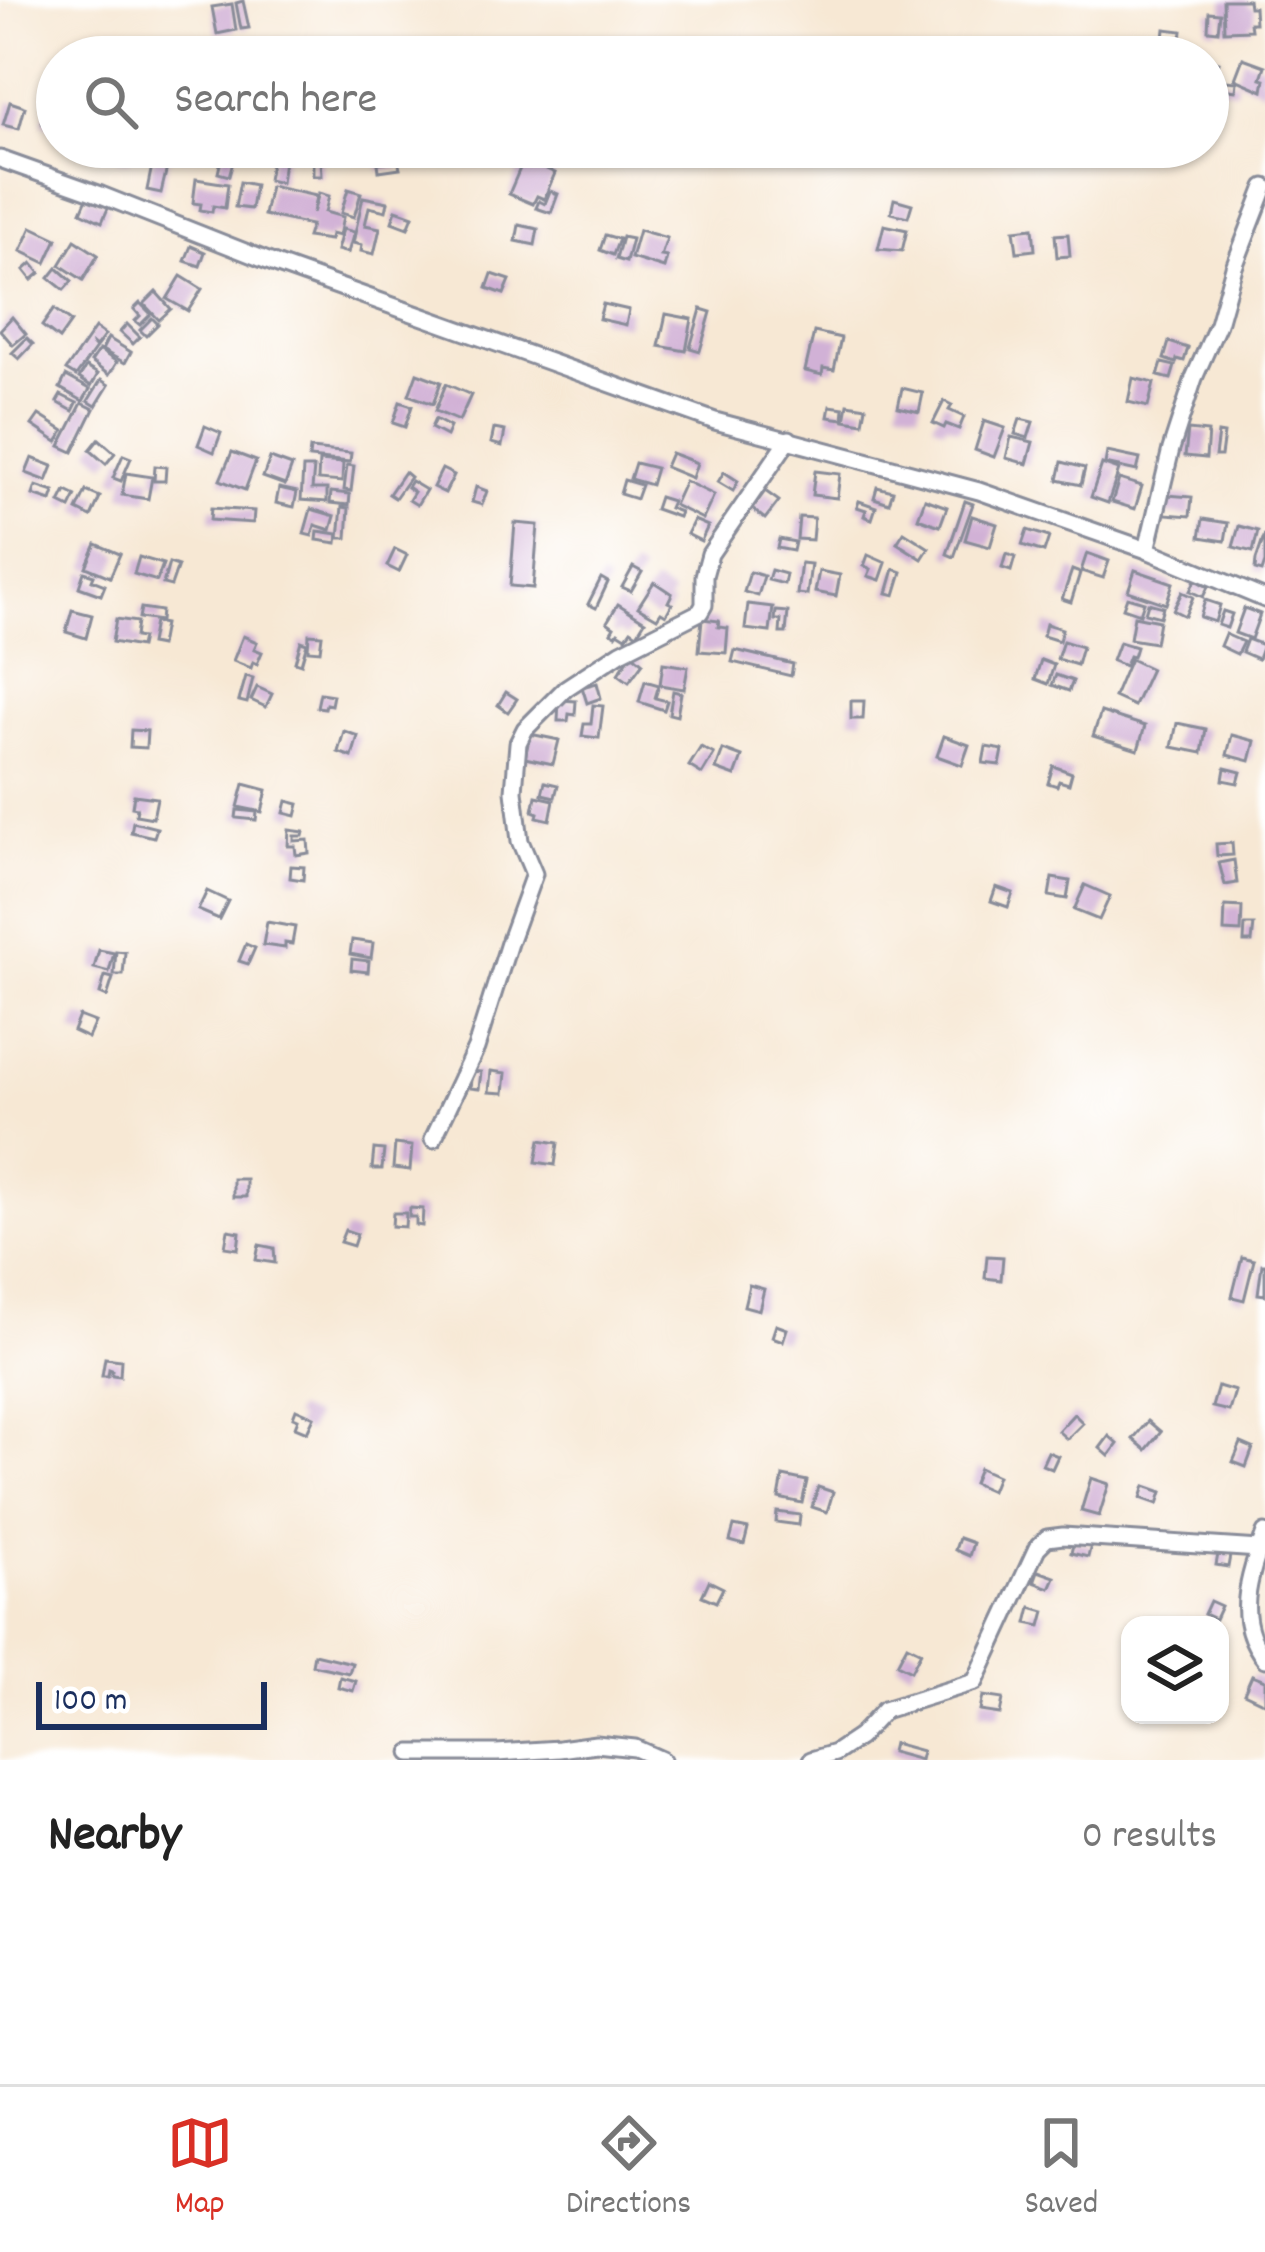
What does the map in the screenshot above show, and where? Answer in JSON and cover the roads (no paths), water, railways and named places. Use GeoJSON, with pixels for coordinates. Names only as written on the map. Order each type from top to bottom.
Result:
{"type":"FeatureCollection","features":[{"type":"Feature","properties":{"kind":"street"},"geometry":{"type":"LineString","coordinates":[[0,159],[278,266],[715,421],[980,490],[1147,550],[1265,599]]}},
{"type":"Feature","properties":{"kind":"street"},"geometry":{"type":"LineString","coordinates":[[1147,550],[1194,378],[1218,324],[1265,187]]}},
{"type":"Feature","properties":{"kind":"street"},"geometry":{"type":"LineString","coordinates":[[433,1139],[476,1048],[534,874],[518,827],[514,791],[518,743],[525,729],[566,688],[621,652],[700,612],[710,554],[789,439]]}},
{"type":"Feature","properties":{"kind":"street"},"geometry":{"type":"LineString","coordinates":[[811,1760],[836,1753],[884,1710],[975,1682],[1036,1548],[1047,1538],[1262,1541],[1244,1607],[1248,1629],[1265,1660]]}},
{"type":"Feature","properties":{"kind":"street"},"geometry":{"type":"LineString","coordinates":[[410,1753],[497,1753],[596,1744],[635,1748],[662,1760]]}}]}
